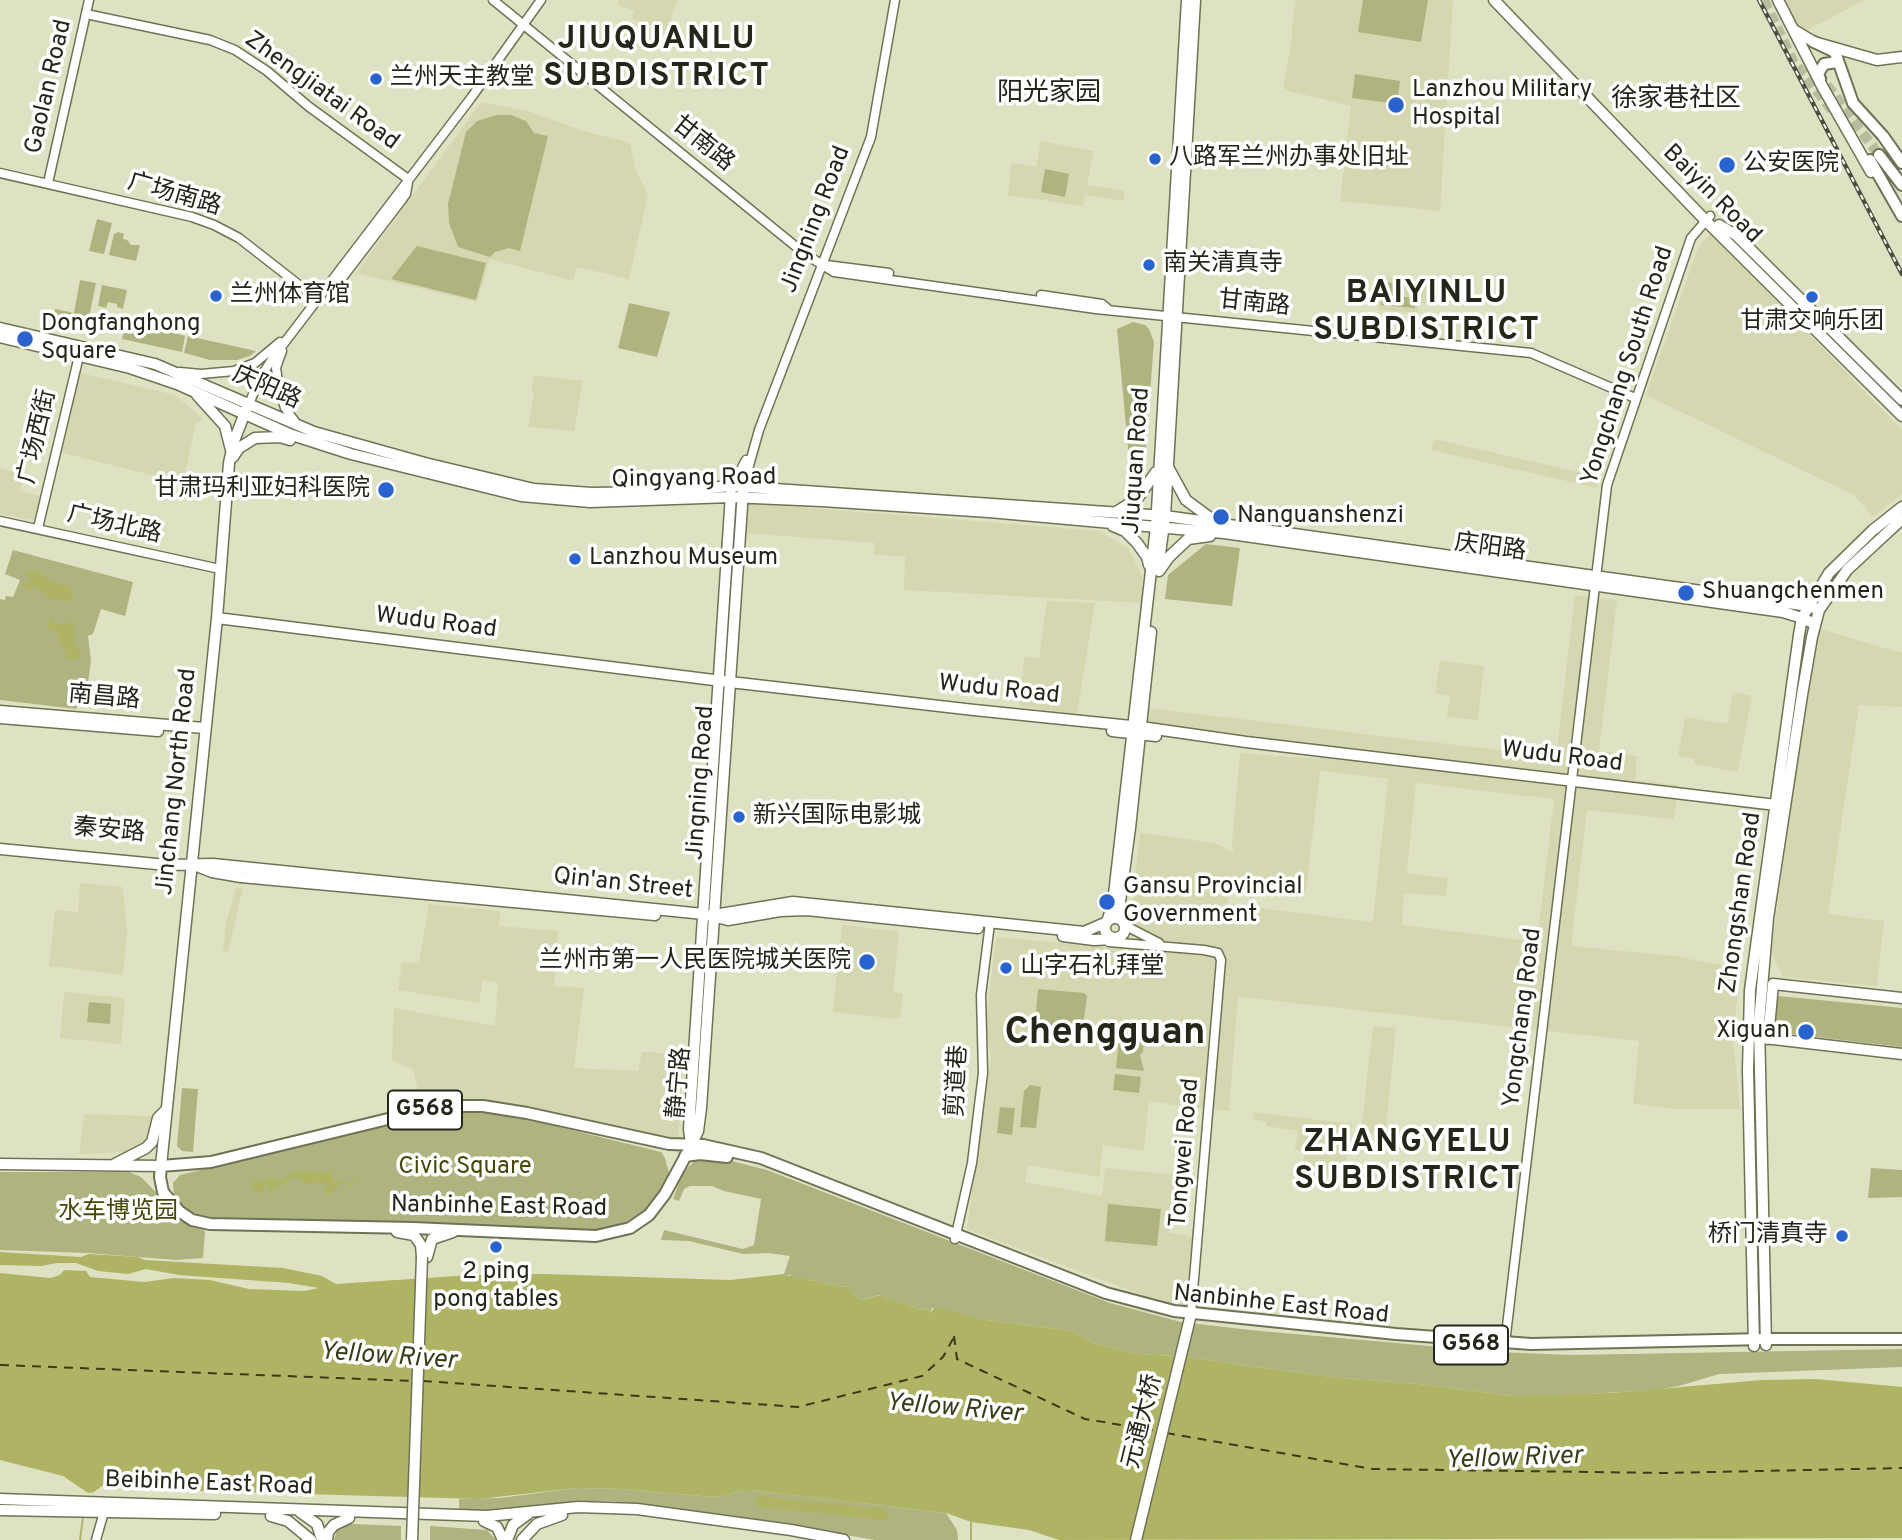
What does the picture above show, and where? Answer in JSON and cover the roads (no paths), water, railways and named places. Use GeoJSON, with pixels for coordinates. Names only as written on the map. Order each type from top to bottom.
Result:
{"type":"FeatureCollection","features":[{"type":"Feature","properties":{"kind":"highway"},"geometry":{"type":"LineString","coordinates":[[1814,41],[1835,52],[1853,103],[1883,136],[1902,163]]}},
{"type":"Feature","properties":{"kind":"highway"},"geometry":{"type":"LineString","coordinates":[[1819,79],[1818,74],[1824,64],[1838,62],[1840,66]]}},
{"type":"Feature","properties":{"kind":"highway"},"geometry":{"type":"LineString","coordinates":[[1902,185],[1874,158],[1902,216]]}},
{"type":"Feature","properties":{"kind":"highway","name":"Nanbinhe East Road"},"geometry":{"type":"LineString","coordinates":[[688,1151],[659,1204],[640,1222],[619,1232],[596,1236],[384,1227],[210,1224],[192,1220],[179,1212],[167,1198],[161,1185],[160,1166],[211,1162],[425,1110],[457,1106],[501,1108],[688,1151],[755,1162],[1107,1293],[1190,1320],[1517,1348],[1902,1339]]}},
{"type":"Feature","properties":{"kind":"highway","name":"Nanbinhe East Road"},"geometry":{"type":"LineString","coordinates":[[1190,1320],[1506,1343],[1753,1343]]}},
{"type":"Feature","properties":{"kind":"highway","name":"Nanbinhe East Road"},"geometry":{"type":"LineString","coordinates":[[1766,1342],[1902,1345]]}},
{"type":"Feature","properties":{"kind":"main road","name":"Jiuquan Road"},"geometry":{"type":"LineString","coordinates":[[1172,316],[1187,0]]}},
{"type":"Feature","properties":{"kind":"main road","name":"Jiuquan Road"},"geometry":{"type":"LineString","coordinates":[[1107,922],[1113,902],[1160,527],[1195,0]]}},
{"type":"Feature","properties":{"kind":"main road","name":"Baiyin Road"},"geometry":{"type":"LineString","coordinates":[[1494,0],[1902,416]]}},
{"type":"Feature","properties":{"kind":"main road","name":"Baiyin Road"},"geometry":{"type":"LineString","coordinates":[[1503,0],[1708,219]]}},
{"type":"Feature","properties":{"kind":"main road"},"geometry":{"type":"LineString","coordinates":[[1778,0],[1819,79],[1902,225]]}},
{"type":"Feature","properties":{"kind":"main road"},"geometry":{"type":"LineString","coordinates":[[1794,30],[1814,41],[1877,60],[1902,57]]}},
{"type":"Feature","properties":{"kind":"main road"},"geometry":{"type":"LineString","coordinates":[[1717,228],[1736,235],[1902,400]]}},
{"type":"Feature","properties":{"kind":"main road"},"geometry":{"type":"LineString","coordinates":[[1717,228],[1902,425]]}},
{"type":"Feature","properties":{"kind":"main road","name":"Baiyin Road"},"geometry":{"type":"LineString","coordinates":[[1733,244],[1902,408]]}},
{"type":"Feature","properties":{"kind":"main road","name":"庆阳路"},"geometry":{"type":"LineString","coordinates":[[0,328],[142,360],[173,372],[246,410]]}},
{"type":"Feature","properties":{"kind":"main road","name":"庆阳路"},"geometry":{"type":"LineString","coordinates":[[0,337],[130,368],[314,432]]}},
{"type":"Feature","properties":{"kind":"main road"},"geometry":{"type":"LineString","coordinates":[[193,391],[225,426],[231,450]]}},
{"type":"Feature","properties":{"kind":"main road","name":"Jinchang North Road"},"geometry":{"type":"LineString","coordinates":[[160,1166],[216,620],[229,463],[246,410]]}},
{"type":"Feature","properties":{"kind":"main road","name":"Qingyang Road"},"geometry":{"type":"LineString","coordinates":[[246,410],[292,435],[351,453],[521,496],[590,502],[731,498]]}},
{"type":"Feature","properties":{"kind":"main road","name":"Qingyang Road"},"geometry":{"type":"LineString","coordinates":[[314,432],[425,463],[534,489],[592,494],[739,490],[1160,516]]}},
{"type":"Feature","properties":{"kind":"main road"},"geometry":{"type":"LineString","coordinates":[[229,463],[247,442],[266,436],[280,437],[323,450],[351,453]]}},
{"type":"Feature","properties":{"kind":"main road"},"geometry":{"type":"LineString","coordinates":[[1112,513],[1137,499],[1163,465],[1186,500],[1222,528]]}},
{"type":"Feature","properties":{"kind":"main road","name":"Qingyang Road"},"geometry":{"type":"LineString","coordinates":[[739,490],[1160,527]]}},
{"type":"Feature","properties":{"kind":"main road","name":"Jingning Road"},"geometry":{"type":"LineString","coordinates":[[724,683],[731,498],[739,490]]}},
{"type":"Feature","properties":{"kind":"main road","name":"Jingning Road"},"geometry":{"type":"LineString","coordinates":[[708,915],[739,490]]}},
{"type":"Feature","properties":{"kind":"main road","name":"Zhongshan Road"},"geometry":{"type":"LineString","coordinates":[[1766,1342],[1762,1066],[1751,974],[1802,618],[1834,568],[1873,530],[1902,507]]}},
{"type":"Feature","properties":{"kind":"main road","name":"庆阳路"},"geometry":{"type":"LineString","coordinates":[[1160,516],[1222,528],[1596,581],[1783,612],[1815,624]]}},
{"type":"Feature","properties":{"kind":"main road","name":"Zhongshan Road"},"geometry":{"type":"LineString","coordinates":[[1753,1343],[1758,1037],[1763,973],[1772,891],[1815,624],[1819,610],[1847,569],[1902,519]]}},
{"type":"Feature","properties":{"kind":"main road"},"geometry":{"type":"LineString","coordinates":[[1096,521],[1116,527],[1131,536],[1147,557],[1154,577]]}},
{"type":"Feature","properties":{"kind":"main road","name":"庆阳路"},"geometry":{"type":"LineString","coordinates":[[1160,527],[1222,528]]}},
{"type":"Feature","properties":{"kind":"main road"},"geometry":{"type":"LineString","coordinates":[[1154,577],[1168,557],[1188,539],[1222,528]]}},
{"type":"Feature","properties":{"kind":"main road","name":"庆阳路"},"geometry":{"type":"LineString","coordinates":[[1596,581],[1809,606],[1819,610]]}},
{"type":"Feature","properties":{"kind":"main road","name":"Wudu Road"},"geometry":{"type":"LineString","coordinates":[[216,620],[1776,807]]}},
{"type":"Feature","properties":{"kind":"main road","name":"南昌路"},"geometry":{"type":"LineString","coordinates":[[0,711],[204,731]]}},
{"type":"Feature","properties":{"kind":"main road","name":"南昌路"},"geometry":{"type":"LineString","coordinates":[[0,718],[79,726],[204,731]]}},
{"type":"Feature","properties":{"kind":"main road","name":"Jiuquan Road"},"geometry":{"type":"LineString","coordinates":[[1124,923],[1119,909],[1136,730]]}},
{"type":"Feature","properties":{"kind":"main road","name":"秦安路"},"geometry":{"type":"LineString","coordinates":[[0,843],[178,859],[190,864]]}},
{"type":"Feature","properties":{"kind":"main road","name":"秦安路"},"geometry":{"type":"LineString","coordinates":[[0,849],[167,865],[190,864]]}},
{"type":"Feature","properties":{"kind":"main road","name":"Qin'an Street"},"geometry":{"type":"LineString","coordinates":[[190,864],[708,915],[728,920],[779,911],[807,910],[989,926]]}},
{"type":"Feature","properties":{"kind":"main road","name":"静宁路"},"geometry":{"type":"LineString","coordinates":[[688,1151],[708,915]]}},
{"type":"Feature","properties":{"kind":"main road"},"geometry":{"type":"LineString","coordinates":[[1115,918],[1124,923],[1124,933],[1115,939],[1094,940],[989,926],[1084,932],[1115,918]]}},
{"type":"Feature","properties":{"kind":"main road"},"geometry":{"type":"LineString","coordinates":[[1107,922],[1105,931],[1108,937],[1115,939]]}},
{"type":"Feature","properties":{"kind":"main road"},"geometry":{"type":"LineString","coordinates":[[1763,973],[1773,984],[1902,998]]}},
{"type":"Feature","properties":{"kind":"main road"},"geometry":{"type":"LineString","coordinates":[[1773,984],[1770,1013],[1758,1037],[1902,1054]]}},
{"type":"Feature","properties":{"kind":"main road"},"geometry":{"type":"LineString","coordinates":[[1759,1023],[1770,1013]]}},
{"type":"Feature","properties":{"kind":"main road"},"geometry":{"type":"LineString","coordinates":[[108,1166],[146,1148],[152,1142],[158,1118],[167,1110]]}},
{"type":"Feature","properties":{"kind":"main road","name":"Nanbinhe East Road"},"geometry":{"type":"LineString","coordinates":[[0,1164],[160,1166]]}},
{"type":"Feature","properties":{"kind":"main road","name":"Nanbinhe East Road"},"geometry":{"type":"LineString","coordinates":[[316,1227],[348,1231],[405,1232],[419,1240],[424,1257]]}},
{"type":"Feature","properties":{"kind":"main road"},"geometry":{"type":"LineString","coordinates":[[412,1540],[424,1257],[429,1244],[437,1236],[474,1231]]}},
{"type":"Feature","properties":{"kind":"main road"},"geometry":{"type":"LineString","coordinates":[[419,1540],[424,1257]]}},
{"type":"Feature","properties":{"kind":"main road","name":"元通大桥"},"geometry":{"type":"LineString","coordinates":[[1136,1540],[1190,1320]]}},
{"type":"Feature","properties":{"kind":"main road","name":"Beibinhe East Road"},"geometry":{"type":"LineString","coordinates":[[0,1499],[98,1509],[317,1519],[345,1515]]}},
{"type":"Feature","properties":{"kind":"main road","name":"Beibinhe East Road"},"geometry":{"type":"LineString","coordinates":[[0,1510],[64,1506]]}},
{"type":"Feature","properties":{"kind":"main road"},"geometry":{"type":"LineString","coordinates":[[510,1520],[528,1513],[578,1507],[647,1510],[844,1540]]}},
{"type":"Feature","properties":{"kind":"main road","name":"Beibinhe East Road"},"geometry":{"type":"LineString","coordinates":[[98,1509],[293,1510],[417,1517]]}},
{"type":"Feature","properties":{"kind":"main road"},"geometry":{"type":"LineString","coordinates":[[293,1510],[317,1519]]}},
{"type":"Feature","properties":{"kind":"main road"},"geometry":{"type":"LineString","coordinates":[[417,1517],[510,1520],[538,1512]]}},
{"type":"Feature","properties":{"kind":"main road"},"geometry":{"type":"LineString","coordinates":[[417,1517],[484,1521],[598,1513],[637,1514],[816,1540]]}},
{"type":"Feature","properties":{"kind":"main road"},"geometry":{"type":"LineString","coordinates":[[327,1540],[328,1532],[345,1515]]}},
{"type":"Feature","properties":{"kind":"main road"},"geometry":{"type":"LineString","coordinates":[[522,1540],[537,1524],[562,1515]]}},
{"type":"Feature","properties":{"kind":"main road"},"geometry":{"type":"LineString","coordinates":[[271,1516],[288,1521],[313,1540]]}},
{"type":"Feature","properties":{"kind":"main road"},"geometry":{"type":"LineString","coordinates":[[313,1540],[317,1519]]}},
{"type":"Feature","properties":{"kind":"main road"},"geometry":{"type":"LineString","coordinates":[[317,1519],[321,1540]]}},
{"type":"Feature","properties":{"kind":"main road"},"geometry":{"type":"LineString","coordinates":[[505,1540],[510,1520]]}},
{"type":"Feature","properties":{"kind":"main road"},"geometry":{"type":"LineString","coordinates":[[510,1520],[515,1533],[513,1540]]}},
{"type":"Feature","properties":{"kind":"main road"},"geometry":{"type":"LineString","coordinates":[[484,1521],[497,1527],[505,1540]]}},
{"type":"Feature","properties":{"kind":"street","name":"Gaolan Road"},"geometry":{"type":"LineString","coordinates":[[48,183],[89,0]]}},
{"type":"Feature","properties":{"kind":"street","name":"甘南路"},"geometry":{"type":"LineString","coordinates":[[493,0],[804,254],[823,265],[1102,304],[1110,310],[1531,353],[1635,398]]}},
{"type":"Feature","properties":{"kind":"street"},"geometry":{"type":"LineString","coordinates":[[246,410],[264,370],[290,333],[541,0]]}},
{"type":"Feature","properties":{"kind":"street"},"geometry":{"type":"LineString","coordinates":[[525,24],[547,0]]}},
{"type":"Feature","properties":{"kind":"street","name":"Jingning Road"},"geometry":{"type":"LineString","coordinates":[[739,490],[752,448],[871,137],[895,0]]}},
{"type":"Feature","properties":{"kind":"street","name":"Zhengjiatai Road"},"geometry":{"type":"LineString","coordinates":[[86,14],[210,40],[235,50],[267,71],[308,106],[408,179]]}},
{"type":"Feature","properties":{"kind":"street","name":"广场南路"},"geometry":{"type":"LineString","coordinates":[[0,173],[192,217],[214,225],[239,238],[317,299]]}},
{"type":"Feature","properties":{"kind":"street","name":"Yongchang South Road"},"geometry":{"type":"LineString","coordinates":[[1571,783],[1606,485],[1691,238],[1708,219]]}},
{"type":"Feature","properties":{"kind":"street"},"geometry":{"type":"LineString","coordinates":[[173,372],[201,374],[234,371],[255,363],[290,333]]}},
{"type":"Feature","properties":{"kind":"street"},"geometry":{"type":"LineString","coordinates":[[290,333],[276,368],[279,388],[291,419],[314,432]]}},
{"type":"Feature","properties":{"kind":"street","name":"广场西街"},"geometry":{"type":"LineString","coordinates":[[37,528],[79,356]]}},
{"type":"Feature","properties":{"kind":"street","name":"广场北路"},"geometry":{"type":"LineString","coordinates":[[0,522],[220,569]]}},
{"type":"Feature","properties":{"kind":"street","name":"Yongchang Road"},"geometry":{"type":"LineString","coordinates":[[1506,1343],[1571,783]]}},
{"type":"Feature","properties":{"kind":"street"},"geometry":{"type":"LineString","coordinates":[[1124,923],[1142,936],[1169,947]]}},
{"type":"Feature","properties":{"kind":"street","name":"剪道巷"},"geometry":{"type":"LineString","coordinates":[[956,1237],[972,1163],[984,1073],[981,995],[989,926]]}},
{"type":"Feature","properties":{"kind":"street"},"geometry":{"type":"LineString","coordinates":[[1115,939],[1132,944]]}},
{"type":"Feature","properties":{"kind":"street","name":"Tongwei Road"},"geometry":{"type":"LineString","coordinates":[[1094,940],[1218,953],[1222,960],[1190,1320]]}},
{"type":"Feature","properties":{"kind":"street"},"geometry":{"type":"LineString","coordinates":[[96,1540],[98,1509]]}},
{"type":"Feature","properties":{"kind":"water"},"geometry":{"type":"Polygon","coordinates":[[[37,570],[55,584],[73,586],[70,592],[74,595],[73,599],[70,602],[60,598],[53,601],[39,589],[25,589],[22,582],[25,585],[29,583],[26,572],[37,570]]]}},
{"type":"Feature","properties":{"kind":"water"},"geometry":{"type":"Polygon","coordinates":[[[50,618],[58,624],[74,622],[75,644],[81,653],[80,660],[67,659],[66,650],[58,640],[58,634],[48,627],[50,618]]]}},
{"type":"Feature","properties":{"kind":"water"},"geometry":{"type":"Polygon","coordinates":[[[295,1171],[332,1172],[333,1181],[343,1182],[328,1195],[325,1192],[326,1187],[320,1182],[305,1184],[301,1179],[293,1177],[266,1193],[269,1188],[267,1185],[260,1193],[251,1188],[256,1179],[266,1183],[268,1177],[278,1182],[295,1171]]]}},
{"type":"Feature","properties":{"kind":"water","name":"Yellow River"},"geometry":{"type":"Polygon","coordinates":[[[0,1252],[81,1257],[89,1254],[283,1268],[322,1276],[336,1284],[471,1275],[545,1274],[730,1280],[784,1274],[797,1279],[805,1277],[807,1281],[837,1284],[839,1287],[848,1286],[857,1298],[862,1300],[881,1295],[887,1300],[891,1298],[898,1303],[907,1303],[919,1310],[928,1309],[930,1313],[935,1307],[986,1320],[1073,1331],[1093,1343],[1137,1354],[1176,1356],[1339,1378],[1419,1384],[1513,1396],[1612,1393],[1762,1380],[1816,1379],[1902,1387],[1902,1538],[1059,1540],[1029,1530],[971,1522],[946,1513],[753,1490],[712,1497],[625,1489],[576,1488],[479,1499],[200,1491],[184,1486],[151,1486],[109,1481],[94,1492],[88,1493],[63,1476],[0,1460],[0,1273],[50,1278],[60,1275],[64,1270],[86,1271],[90,1277],[144,1282],[174,1278],[210,1280],[249,1289],[304,1291],[319,1288],[289,1283],[179,1275],[146,1269],[128,1274],[98,1271],[76,1263],[0,1265],[0,1252]]]}},
{"type":"Feature","properties":{"kind":"water"},"geometry":{"type":"Polygon","coordinates":[[[760,1496],[885,1509],[890,1515],[884,1520],[759,1507],[754,1500],[760,1496]]]}},
{"type":"Feature","properties":{"kind":"waterway"},"geometry":{"type":"LineString","coordinates":[[343,1182],[352,1185],[361,1176]]}},
{"type":"Feature","properties":{"kind":"waterway"},"geometry":{"type":"LineString","coordinates":[[80,1540],[83,1517]]}},
{"type":"Feature","properties":{"kind":"waterway"},"geometry":{"type":"LineString","coordinates":[[971,1520],[971,1540]]}},
{"type":"Feature","properties":{"kind":"tunnel"},"geometry":{"type":"LineString","coordinates":[[1764,0],[1793,61],[1834,113]]}},
{"type":"Feature","properties":{"kind":"tunnel"},"geometry":{"type":"LineString","coordinates":[[1818,73],[1879,155]]}},
{"type":"Feature","properties":{"kind":"railway"},"geometry":{"type":"LineString","coordinates":[[1759,0],[1902,274]]}},
{"type":"Feature","properties":{"kind":"place","name":"兰州天主教堂"},"geometry":{"type":"Point","coordinates":[376,79]}},
{"type":"Feature","properties":{"kind":"place","name":"Lanzhou Military Hospital"},"geometry":{"type":"Point","coordinates":[1396,105]}},
{"type":"Feature","properties":{"kind":"place","name":"八路军兰州办事处旧址"},"geometry":{"type":"Point","coordinates":[1155,159]}},
{"type":"Feature","properties":{"kind":"place","name":"公安医院"},"geometry":{"type":"Point","coordinates":[1727,165]}},
{"type":"Feature","properties":{"kind":"place","name":"南关清真寺"},"geometry":{"type":"Point","coordinates":[1149,265]}},
{"type":"Feature","properties":{"kind":"place","name":"兰州体育馆"},"geometry":{"type":"Point","coordinates":[216,296]}},
{"type":"Feature","properties":{"kind":"place","name":"甘肃交响乐团"},"geometry":{"type":"Point","coordinates":[1812,297]}},
{"type":"Feature","properties":{"kind":"place","name":"Dongfanghong Square"},"geometry":{"type":"Point","coordinates":[25,339]}},
{"type":"Feature","properties":{"kind":"place","name":"甘肃玛利亚妇科医院"},"geometry":{"type":"Point","coordinates":[386,490]}},
{"type":"Feature","properties":{"kind":"place","name":"Nanguanshenzi"},"geometry":{"type":"Point","coordinates":[1221,517]}},
{"type":"Feature","properties":{"kind":"place","name":"Lanzhou Museum"},"geometry":{"type":"Point","coordinates":[575,559]}},
{"type":"Feature","properties":{"kind":"place","name":"Shuangchenmen"},"geometry":{"type":"Point","coordinates":[1686,593]}},
{"type":"Feature","properties":{"kind":"place","name":"新兴国际电影城"},"geometry":{"type":"Point","coordinates":[739,817]}},
{"type":"Feature","properties":{"kind":"place","name":"Gansu Provincial Government"},"geometry":{"type":"Point","coordinates":[1107,902]}},
{"type":"Feature","properties":{"kind":"place","name":"兰州市第一人民医院城关医院"},"geometry":{"type":"Point","coordinates":[867,962]}},
{"type":"Feature","properties":{"kind":"place","name":"山字石礼拜堂"},"geometry":{"type":"Point","coordinates":[1006,968]}},
{"type":"Feature","properties":{"kind":"place","name":"Xiguan"},"geometry":{"type":"Point","coordinates":[1806,1032]}},
{"type":"Feature","properties":{"kind":"place","name":"桥门清真寺"},"geometry":{"type":"Point","coordinates":[1842,1236]}},
{"type":"Feature","properties":{"kind":"place","name":"2 ping pong tables"},"geometry":{"type":"Point","coordinates":[496,1247]}},
{"type":"Feature","properties":{"kind":"district","name":"JIUQUANLU SUBDISTRICT"},"geometry":{"type":"Point","coordinates":[657,60]}},
{"type":"Feature","properties":{"kind":"district","name":"阳光家园"},"geometry":{"type":"Point","coordinates":[1049,95]}},
{"type":"Feature","properties":{"kind":"district","name":"徐家巷社区"},"geometry":{"type":"Point","coordinates":[1676,101]}},
{"type":"Feature","properties":{"kind":"district","name":"BAIYINLU SUBDISTRICT"},"geometry":{"type":"Point","coordinates":[1427,314]}},
{"type":"Feature","properties":{"kind":"district","name":"Chengguan"},"geometry":{"type":"Point","coordinates":[1105,1035]}},
{"type":"Feature","properties":{"kind":"district","name":"ZHANGYELU SUBDISTRICT"},"geometry":{"type":"Point","coordinates":[1408,1164]}},
{"type":"Feature","properties":{"kind":"park label","name":"Civic Square"},"geometry":{"type":"Point","coordinates":[465,1168]}},
{"type":"Feature","properties":{"kind":"park label","name":"水车博览园"},"geometry":{"type":"Point","coordinates":[118,1213]}}]}
